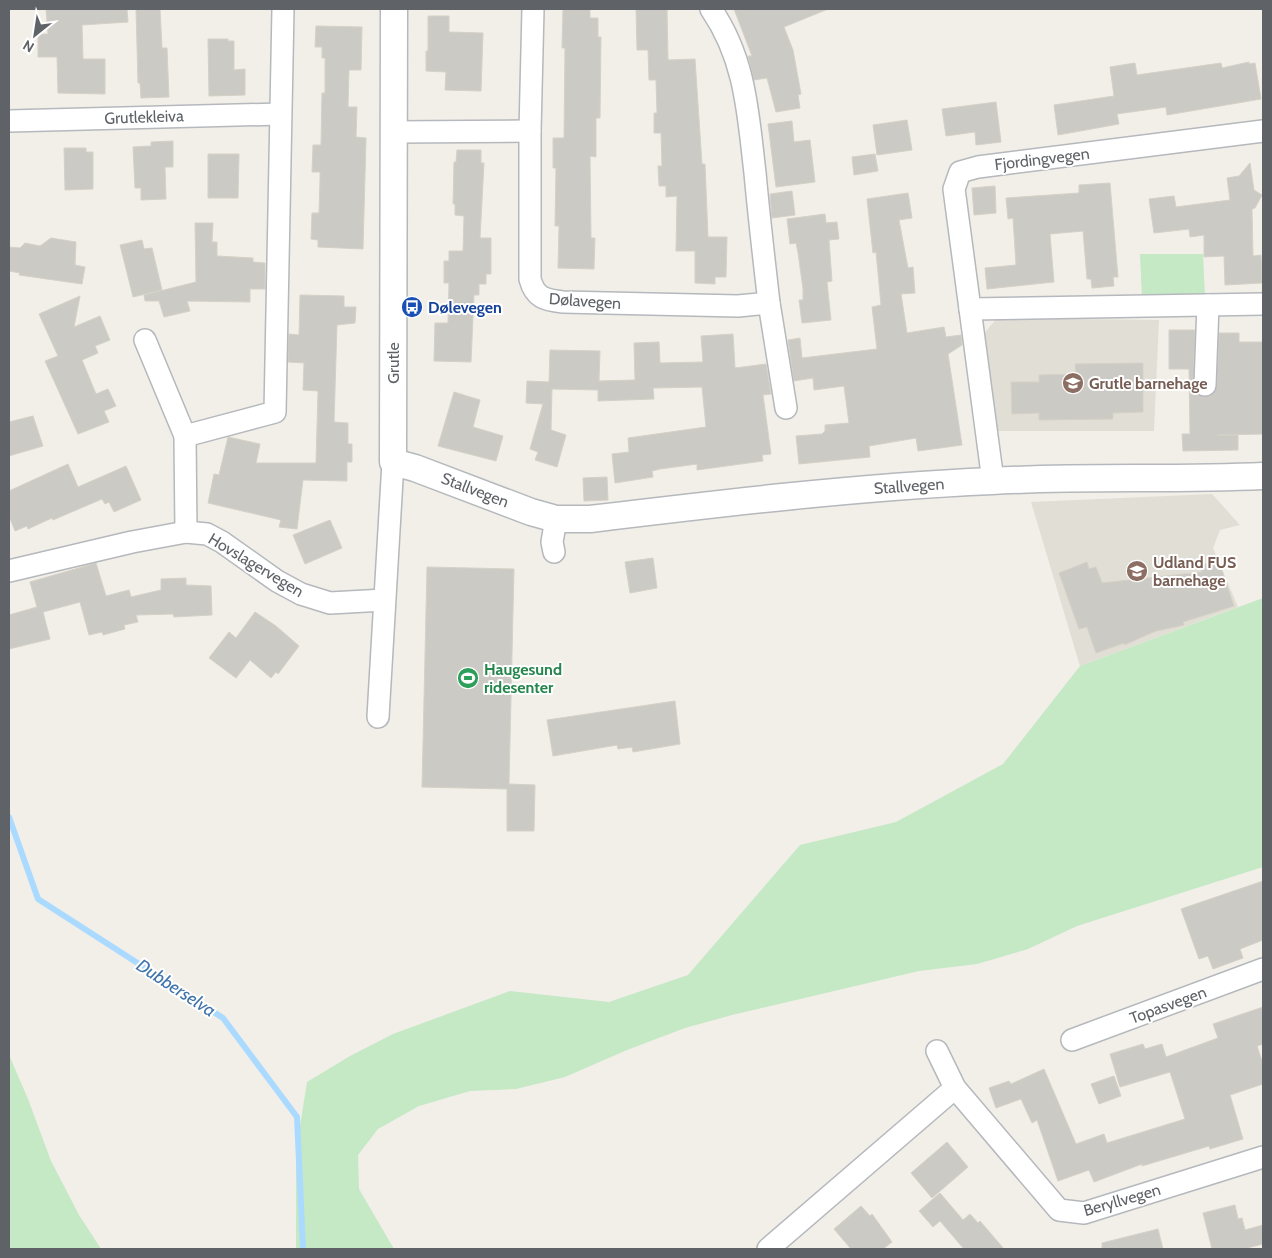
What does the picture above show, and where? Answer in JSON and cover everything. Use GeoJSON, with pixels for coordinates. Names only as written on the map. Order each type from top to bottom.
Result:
{"type":"FeatureCollection","features":[{"type":"Feature","properties":{"kind":"street"},"geometry":{"type":"LineString","coordinates":[[185,436],[275,412],[283,9]]}},
{"type":"Feature","properties":{"kind":"street","name":"Grutle"},"geometry":{"type":"LineString","coordinates":[[378,717],[393,462],[394,9]]}},
{"type":"Feature","properties":{"kind":"street","name":"Dølavegen"},"geometry":{"type":"LineString","coordinates":[[533,9],[530,131],[530,279],[536,295],[546,300],[563,302],[738,306],[769,303]]}},
{"type":"Feature","properties":{"kind":"street"},"geometry":{"type":"LineString","coordinates":[[711,9],[725,29],[736,54],[745,93],[769,303],[786,408]]}},
{"type":"Feature","properties":{"kind":"street","name":"Grutlekleiva"},"geometry":{"type":"LineString","coordinates":[[9,121],[280,114]]}},
{"type":"Feature","properties":{"kind":"street"},"geometry":{"type":"LineString","coordinates":[[393,132],[530,131]]}},
{"type":"Feature","properties":{"kind":"street","name":"Fjordingvegen"},"geometry":{"type":"LineString","coordinates":[[993,480],[954,189],[960,172],[978,167],[1263,131]]}},
{"type":"Feature","properties":{"kind":"street"},"geometry":{"type":"LineString","coordinates":[[970,309],[1263,304]]}},
{"type":"Feature","properties":{"kind":"street"},"geometry":{"type":"LineString","coordinates":[[1205,385],[1208,305]]}},
{"type":"Feature","properties":{"kind":"street","name":"Hovslagervegen"},"geometry":{"type":"LineString","coordinates":[[145,340],[185,436],[186,532]]}},
{"type":"Feature","properties":{"kind":"street","name":"Stallvegen"},"geometry":{"type":"LineString","coordinates":[[393,462],[556,519],[590,519],[798,494],[993,480],[1263,476]]}},
{"type":"Feature","properties":{"kind":"street"},"geometry":{"type":"LineString","coordinates":[[554,552],[552,542],[556,519]]}},
{"type":"Feature","properties":{"kind":"street","name":"Hovslagervegen"},"geometry":{"type":"LineString","coordinates":[[9,569],[186,532],[207,534],[222,542],[277,581],[301,594],[330,603],[384,600]]}},
{"type":"Feature","properties":{"kind":"street","name":"Topasvegen"},"geometry":{"type":"LineString","coordinates":[[1072,1040],[1263,970]]}},
{"type":"Feature","properties":{"kind":"street","name":"Beryllvegen"},"geometry":{"type":"LineString","coordinates":[[937,1051],[955,1088],[1059,1210],[1084,1212],[1263,1157]]}},
{"type":"Feature","properties":{"kind":"street"},"geometry":{"type":"LineString","coordinates":[[780,1246],[955,1088]]}},
{"type":"Feature","properties":{"kind":"shaded area","name":"Grutle barnehage"},"geometry":{"type":"Polygon","coordinates":[[[997,318],[1159,320],[1154,431],[996,431],[982,336],[997,318]]]}},
{"type":"Feature","properties":{"kind":"shaded area","name":"Udland FUS barnehage"},"geometry":{"type":"Polygon","coordinates":[[[1212,494],[1240,525],[1220,530],[1213,548],[1238,607],[1080,666],[1031,502],[1212,494]]]}},
{"type":"Feature","properties":{"kind":"green space"},"geometry":{"type":"Polygon","coordinates":[[[1140,254],[1203,254],[1205,298],[1142,298],[1140,254]]]}},
{"type":"Feature","properties":{"kind":"green space"},"geometry":{"type":"Polygon","coordinates":[[[1263,598],[1263,867],[1077,926],[1028,949],[977,964],[919,971],[732,1015],[685,1028],[627,1050],[565,1077],[516,1089],[470,1091],[419,1106],[378,1129],[358,1155],[359,1189],[394,1249],[296,1249],[296,1168],[307,1082],[350,1056],[393,1034],[510,991],[609,1002],[688,975],[800,845],[896,822],[1003,764],[1080,666],[1263,598]]]}},
{"type":"Feature","properties":{"kind":"green space"},"geometry":{"type":"Polygon","coordinates":[[[9,1055],[51,1161],[79,1215],[101,1249],[9,1249],[9,1055]]]}},
{"type":"Feature","properties":{"kind":"building"},"geometry":{"type":"Polygon","coordinates":[[[46,9],[127,9],[128,22],[82,25],[83,59],[105,59],[105,94],[58,93],[57,57],[38,57],[38,34],[48,34],[46,9]]]}},
{"type":"Feature","properties":{"kind":"building"},"geometry":{"type":"Polygon","coordinates":[[[136,9],[160,9],[162,48],[167,48],[169,97],[141,98],[140,83],[138,83],[136,9]]]}},
{"type":"Feature","properties":{"kind":"building"},"geometry":{"type":"Polygon","coordinates":[[[563,9],[590,9],[590,18],[598,18],[598,37],[601,37],[600,118],[596,118],[596,157],[590,156],[591,238],[595,238],[594,269],[558,268],[559,226],[555,226],[556,168],[553,168],[553,138],[564,138],[565,48],[562,48],[563,9]]]}},
{"type":"Feature","properties":{"kind":"building"},"geometry":{"type":"Polygon","coordinates":[[[636,9],[667,9],[668,60],[695,59],[702,164],[705,164],[708,237],[727,237],[726,277],[715,277],[715,284],[695,283],[695,251],[676,251],[677,196],[666,197],[666,186],[659,186],[658,166],[662,166],[661,133],[654,133],[654,113],[657,113],[656,80],[649,80],[648,50],[637,50],[636,9]]]}},
{"type":"Feature","properties":{"kind":"building"},"geometry":{"type":"Polygon","coordinates":[[[734,9],[828,9],[784,27],[793,50],[801,94],[798,95],[800,108],[776,112],[767,78],[754,80],[748,56],[752,56],[734,9]]]}},
{"type":"Feature","properties":{"kind":"building"},"geometry":{"type":"Polygon","coordinates":[[[428,16],[449,16],[449,32],[483,33],[481,91],[445,90],[446,72],[426,71],[428,16]]]}},
{"type":"Feature","properties":{"kind":"building"},"geometry":{"type":"Polygon","coordinates":[[[316,26],[362,27],[361,70],[349,70],[348,107],[357,107],[356,137],[366,138],[363,249],[318,247],[318,240],[311,239],[312,213],[319,213],[320,180],[320,172],[312,172],[313,145],[321,145],[322,93],[325,93],[325,58],[322,58],[322,47],[315,47],[316,26]]]}},
{"type":"Feature","properties":{"kind":"building"},"geometry":{"type":"Polygon","coordinates":[[[208,39],[228,39],[228,41],[234,41],[234,70],[245,69],[245,95],[209,96],[208,39]]]}},
{"type":"Feature","properties":{"kind":"building"},"geometry":{"type":"Polygon","coordinates":[[[1249,62],[1249,64],[1255,63],[1261,99],[1167,115],[1166,107],[1117,114],[1119,124],[1058,135],[1054,105],[1114,96],[1110,67],[1135,63],[1137,75],[1221,63],[1222,68],[1249,62]]]}},
{"type":"Feature","properties":{"kind":"building"},"geometry":{"type":"Polygon","coordinates":[[[996,102],[1001,142],[976,145],[975,132],[946,136],[942,109],[996,102]]]}},
{"type":"Feature","properties":{"kind":"building"},"geometry":{"type":"Polygon","coordinates":[[[907,120],[912,150],[877,155],[873,125],[907,120]]]}},
{"type":"Feature","properties":{"kind":"building"},"geometry":{"type":"Polygon","coordinates":[[[792,121],[794,142],[810,140],[815,182],[776,187],[768,124],[792,121]]]}},
{"type":"Feature","properties":{"kind":"building"},"geometry":{"type":"Polygon","coordinates":[[[173,141],[173,167],[165,167],[166,199],[141,200],[141,188],[135,188],[133,147],[151,146],[151,142],[173,141]]]}},
{"type":"Feature","properties":{"kind":"building"},"geometry":{"type":"Polygon","coordinates":[[[64,148],[86,148],[86,152],[93,152],[93,189],[65,190],[64,148]]]}},
{"type":"Feature","properties":{"kind":"building"},"geometry":{"type":"Polygon","coordinates":[[[457,150],[481,150],[481,163],[484,163],[480,238],[491,238],[491,274],[486,274],[486,284],[479,284],[479,295],[474,295],[471,362],[434,361],[435,323],[448,323],[449,283],[444,283],[444,261],[449,261],[449,251],[463,251],[464,216],[455,215],[455,204],[453,204],[454,162],[456,162],[457,150]]]}},
{"type":"Feature","properties":{"kind":"building"},"geometry":{"type":"Polygon","coordinates":[[[208,154],[239,154],[238,198],[208,198],[208,154]]]}},
{"type":"Feature","properties":{"kind":"building"},"geometry":{"type":"Polygon","coordinates":[[[875,154],[878,171],[854,175],[852,157],[875,154]]]}},
{"type":"Feature","properties":{"kind":"building"},"geometry":{"type":"Polygon","coordinates":[[[1250,163],[1254,190],[1262,195],[1255,208],[1252,209],[1253,256],[1261,255],[1262,283],[1225,285],[1224,256],[1204,257],[1204,235],[1190,237],[1189,229],[1154,233],[1149,199],[1174,196],[1176,207],[1230,200],[1227,178],[1239,176],[1250,163]]]}},
{"type":"Feature","properties":{"kind":"building"},"geometry":{"type":"Polygon","coordinates":[[[1110,183],[1118,277],[1113,277],[1114,286],[1092,288],[1091,279],[1087,279],[1083,231],[1050,234],[1054,282],[987,289],[985,268],[1016,265],[1013,218],[1008,219],[1006,198],[1079,193],[1079,185],[1110,183]]]}},
{"type":"Feature","properties":{"kind":"building"},"geometry":{"type":"Polygon","coordinates":[[[995,186],[996,213],[974,215],[972,188],[995,186]]]}},
{"type":"Feature","properties":{"kind":"building"},"geometry":{"type":"Polygon","coordinates":[[[792,191],[795,215],[772,218],[770,194],[792,191]]]}},
{"type":"Feature","properties":{"kind":"building"},"geometry":{"type":"Polygon","coordinates":[[[908,193],[912,218],[899,220],[908,268],[913,267],[915,293],[901,294],[907,333],[944,327],[946,337],[961,335],[962,345],[948,354],[962,445],[918,451],[916,438],[869,446],[870,457],[799,464],[796,436],[822,434],[825,431],[825,425],[849,423],[844,386],[814,390],[813,378],[794,381],[788,340],[800,338],[802,358],[877,349],[872,307],[881,305],[876,252],[873,253],[867,199],[908,193]]]}},
{"type":"Feature","properties":{"kind":"building"},"geometry":{"type":"Polygon","coordinates":[[[825,214],[826,223],[837,222],[839,239],[829,240],[832,281],[827,282],[831,320],[802,323],[799,300],[803,300],[803,289],[798,253],[796,243],[790,244],[787,219],[825,214]]]}},
{"type":"Feature","properties":{"kind":"building"},"geometry":{"type":"Polygon","coordinates":[[[195,223],[213,223],[212,242],[217,242],[217,256],[253,258],[253,262],[265,263],[265,289],[250,289],[250,302],[187,301],[190,311],[164,317],[159,301],[145,301],[144,295],[196,282],[195,223]]]}},
{"type":"Feature","properties":{"kind":"building"},"geometry":{"type":"Polygon","coordinates":[[[51,238],[76,242],[75,265],[85,267],[82,284],[19,275],[20,273],[9,271],[9,247],[20,248],[25,243],[40,246],[51,238]]]}},
{"type":"Feature","properties":{"kind":"building"},"geometry":{"type":"Polygon","coordinates":[[[142,240],[144,249],[152,248],[162,290],[133,297],[120,245],[142,240]]]}},
{"type":"Feature","properties":{"kind":"building"},"geometry":{"type":"Polygon","coordinates":[[[300,295],[344,296],[344,307],[356,307],[355,323],[337,325],[334,422],[348,423],[348,444],[352,444],[352,462],[347,462],[347,481],[303,480],[297,529],[279,527],[281,520],[208,503],[214,474],[219,475],[228,437],[260,444],[256,463],[316,463],[318,391],[303,390],[304,363],[288,362],[289,334],[299,335],[300,295]]]}},
{"type":"Feature","properties":{"kind":"building"},"geometry":{"type":"Polygon","coordinates":[[[80,296],[74,327],[100,316],[110,340],[95,346],[98,353],[82,360],[96,394],[108,389],[116,406],[104,411],[109,422],[78,434],[45,361],[58,356],[39,314],[80,296]]]}},
{"type":"Feature","properties":{"kind":"building"},"geometry":{"type":"Polygon","coordinates":[[[1169,330],[1195,330],[1193,385],[1198,395],[1204,397],[1211,396],[1217,386],[1219,333],[1239,333],[1239,342],[1263,342],[1263,434],[1217,435],[1238,435],[1238,450],[1183,451],[1182,434],[1190,434],[1189,369],[1169,369],[1169,330]]]}},
{"type":"Feature","properties":{"kind":"building"},"geometry":{"type":"Polygon","coordinates":[[[733,334],[735,368],[766,364],[771,394],[763,395],[771,454],[762,455],[763,461],[697,470],[697,464],[660,469],[652,471],[653,477],[615,483],[612,454],[629,452],[628,438],[706,427],[702,387],[653,388],[654,399],[598,401],[598,390],[552,389],[551,430],[566,435],[557,467],[535,460],[538,452],[530,449],[543,404],[526,403],[527,381],[549,382],[550,350],[600,351],[599,381],[635,380],[634,343],[659,342],[660,363],[703,362],[701,336],[733,334]]]}},
{"type":"Feature","properties":{"kind":"building"},"geometry":{"type":"Polygon","coordinates":[[[1143,363],[1143,412],[1113,413],[1113,419],[1039,420],[1039,413],[1012,414],[1011,382],[1039,382],[1039,375],[1076,374],[1075,364],[1143,363]]]}},
{"type":"Feature","properties":{"kind":"building"},"geometry":{"type":"Polygon","coordinates":[[[454,392],[480,400],[473,427],[503,436],[496,461],[438,446],[454,392]]]}},
{"type":"Feature","properties":{"kind":"building"},"geometry":{"type":"Polygon","coordinates":[[[33,416],[43,446],[9,456],[9,422],[33,416]]]}},
{"type":"Feature","properties":{"kind":"building"},"geometry":{"type":"Polygon","coordinates":[[[68,464],[78,487],[126,466],[141,500],[114,512],[109,502],[105,504],[102,499],[53,520],[52,518],[28,529],[27,526],[15,531],[9,516],[9,491],[68,464]]]}},
{"type":"Feature","properties":{"kind":"building"},"geometry":{"type":"Polygon","coordinates":[[[607,477],[608,500],[584,501],[583,478],[607,477]]]}},
{"type":"Feature","properties":{"kind":"building"},"geometry":{"type":"Polygon","coordinates":[[[330,520],[342,548],[305,564],[293,535],[330,520]]]}},
{"type":"Feature","properties":{"kind":"building"},"geometry":{"type":"Polygon","coordinates":[[[653,558],[657,588],[630,593],[625,562],[653,558]]]}},
{"type":"Feature","properties":{"kind":"building"},"geometry":{"type":"Polygon","coordinates":[[[1218,559],[1234,606],[1183,622],[1184,625],[1156,631],[1124,645],[1124,643],[1096,653],[1087,627],[1079,629],[1059,573],[1087,562],[1089,569],[1096,567],[1102,583],[1202,572],[1200,566],[1218,559]]]}},
{"type":"Feature","properties":{"kind":"building"},"geometry":{"type":"Polygon","coordinates":[[[96,563],[106,596],[129,590],[131,597],[161,590],[161,579],[186,578],[186,585],[211,586],[212,615],[174,617],[173,614],[136,615],[138,622],[124,625],[125,629],[103,635],[102,632],[89,635],[80,602],[43,612],[50,639],[9,649],[9,615],[37,607],[30,582],[96,563]]]}},
{"type":"Feature","properties":{"kind":"building","name":"Haugesund ridesenter"},"geometry":{"type":"Polygon","coordinates":[[[427,567],[514,569],[509,784],[535,785],[534,831],[507,831],[507,789],[422,787],[427,567]]]}},
{"type":"Feature","properties":{"kind":"building"},"geometry":{"type":"Polygon","coordinates":[[[255,612],[276,626],[299,646],[278,674],[276,672],[271,678],[250,660],[236,678],[209,658],[229,632],[236,638],[255,612]]]}},
{"type":"Feature","properties":{"kind":"building"},"geometry":{"type":"Polygon","coordinates":[[[675,701],[680,744],[633,752],[632,747],[618,749],[617,745],[553,756],[547,720],[675,701]]]}},
{"type":"Feature","properties":{"kind":"building"},"geometry":{"type":"Polygon","coordinates":[[[1263,881],[1263,940],[1240,949],[1243,958],[1213,969],[1208,956],[1199,959],[1181,909],[1263,881]]]}},
{"type":"Feature","properties":{"kind":"building"},"geometry":{"type":"Polygon","coordinates":[[[1263,1007],[1263,1044],[1257,1046],[1263,1064],[1263,1084],[1230,1095],[1243,1139],[1210,1149],[1209,1146],[1142,1166],[1142,1164],[1094,1182],[1089,1170],[1058,1181],[1037,1120],[1032,1123],[1021,1099],[996,1108],[989,1088],[1009,1081],[1011,1084],[1044,1069],[1076,1144],[1104,1134],[1107,1143],[1185,1119],[1170,1072],[1120,1087],[1110,1054],[1143,1044],[1145,1049],[1162,1044],[1166,1057],[1218,1038],[1213,1024],[1263,1007]]]}},
{"type":"Feature","properties":{"kind":"building"},"geometry":{"type":"Polygon","coordinates":[[[1114,1076],[1121,1096],[1099,1104],[1091,1084],[1114,1076]]]}},
{"type":"Feature","properties":{"kind":"building"},"geometry":{"type":"Polygon","coordinates":[[[947,1142],[968,1167],[932,1198],[911,1173],[947,1142]]]}},
{"type":"Feature","properties":{"kind":"building"},"geometry":{"type":"Polygon","coordinates":[[[940,1193],[963,1220],[970,1214],[978,1223],[980,1221],[1004,1249],[964,1249],[940,1221],[933,1227],[919,1211],[940,1193]]]}},
{"type":"Feature","properties":{"kind":"building"},"geometry":{"type":"Polygon","coordinates":[[[1235,1205],[1238,1219],[1242,1218],[1245,1230],[1263,1225],[1263,1244],[1243,1249],[1212,1249],[1203,1213],[1235,1205]]]}},
{"type":"Feature","properties":{"kind":"building"},"geometry":{"type":"Polygon","coordinates":[[[861,1206],[870,1216],[872,1214],[892,1242],[883,1249],[851,1249],[834,1229],[861,1206]]]}},
{"type":"Feature","properties":{"kind":"building"},"geometry":{"type":"Polygon","coordinates":[[[1158,1229],[1163,1249],[1102,1249],[1102,1243],[1158,1229]]]}},
{"type":"Feature","properties":{"kind":"waterway","name":"Dubberselva"},"geometry":{"type":"LineString","coordinates":[[9,817],[38,899],[223,1018],[297,1117],[303,1249]]}},
{"type":"Feature","properties":{"kind":"place","name":"Dølevegen"},"geometry":{"type":"Point","coordinates":[412,307]}},
{"type":"Feature","properties":{"kind":"place","name":"Grutle barnehage"},"geometry":{"type":"Point","coordinates":[1073,383]}},
{"type":"Feature","properties":{"kind":"place","name":"Udland FUS barnehage"},"geometry":{"type":"Point","coordinates":[1137,571]}},
{"type":"Feature","properties":{"kind":"place","name":"Haugesund ridesenter"},"geometry":{"type":"Point","coordinates":[468,678]}}]}
